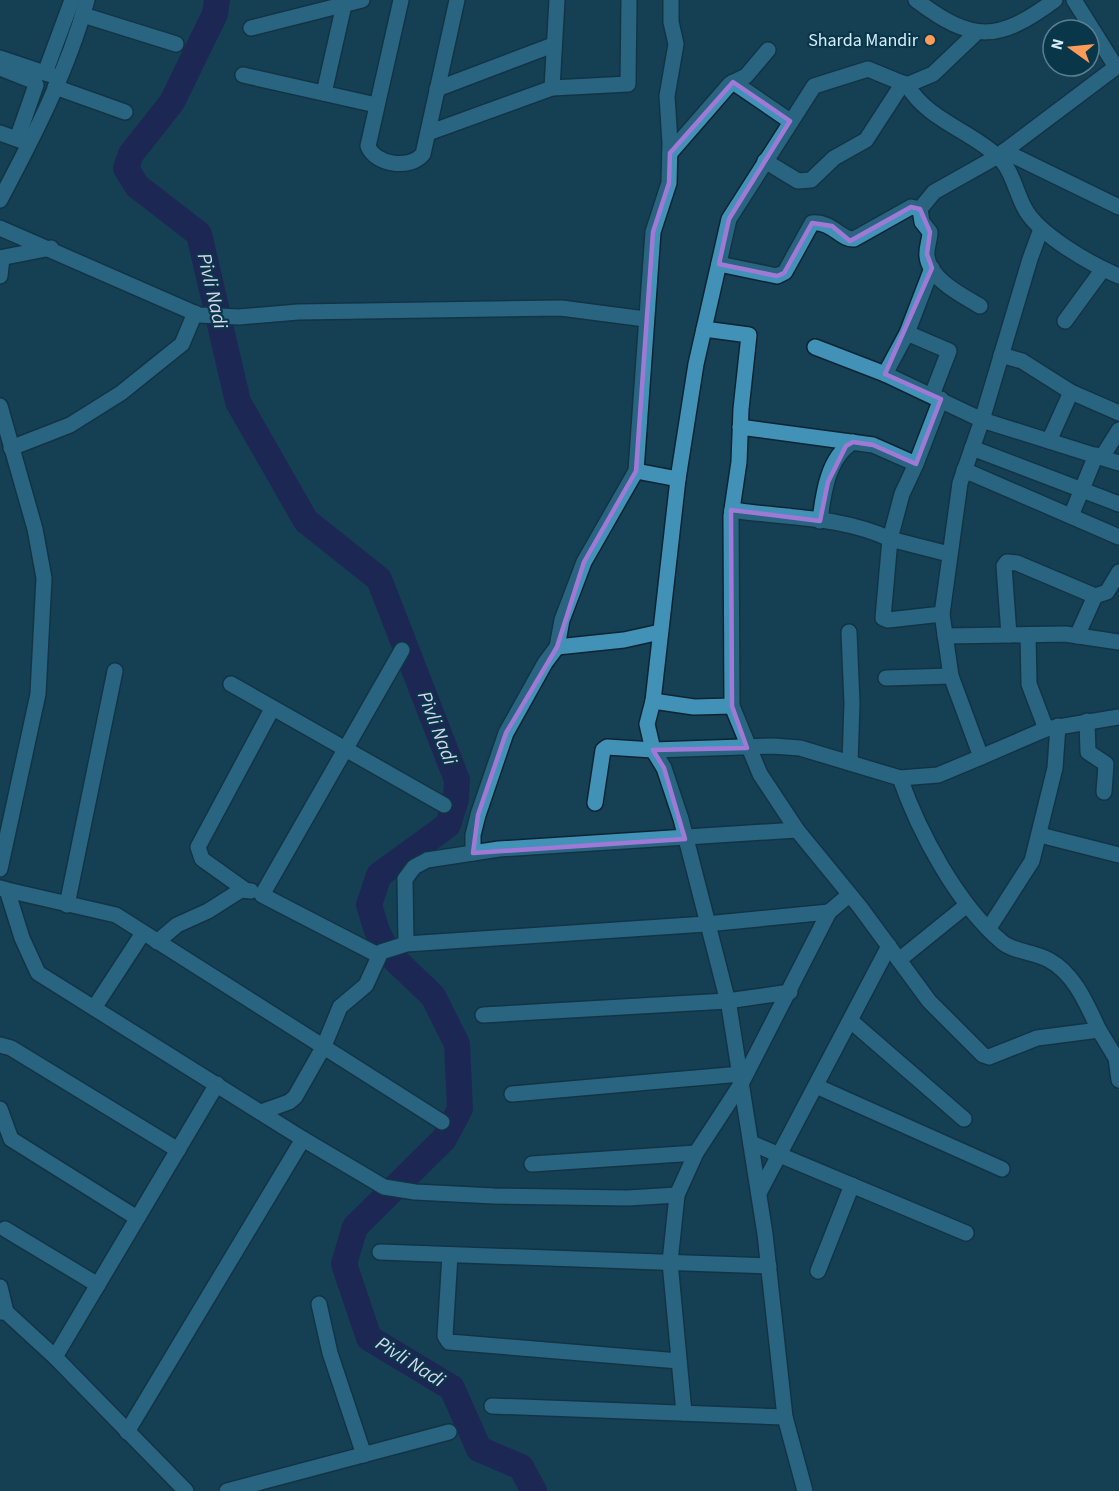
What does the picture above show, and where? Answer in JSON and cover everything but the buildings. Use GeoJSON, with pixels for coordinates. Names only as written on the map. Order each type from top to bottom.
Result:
{"type":"FeatureCollection","features":[{"type":"Feature","properties":{"kind":"street"},"geometry":{"type":"LineString","coordinates":[[53,80],[72,0]]}},
{"type":"Feature","properties":{"kind":"street"},"geometry":{"type":"LineString","coordinates":[[251,28],[343,2],[362,0]]}},
{"type":"Feature","properties":{"kind":"street"},"geometry":{"type":"LineString","coordinates":[[400,0],[368,146],[370,152],[380,160],[413,162],[423,154],[457,0]]}},
{"type":"Feature","properties":{"kind":"street"},"geometry":{"type":"LineString","coordinates":[[552,88],[557,0]]}},
{"type":"Feature","properties":{"kind":"street"},"geometry":{"type":"LineString","coordinates":[[428,133],[552,88],[628,84],[629,0]]}},
{"type":"Feature","properties":{"kind":"street"},"geometry":{"type":"LineString","coordinates":[[473,853],[473,835],[478,815],[506,733],[545,663],[557,647],[562,620],[584,562],[636,471],[653,232],[669,183],[667,96],[676,44],[671,22],[671,0]]}},
{"type":"Feature","properties":{"kind":"street"},"geometry":{"type":"LineString","coordinates":[[916,0],[942,20],[976,33],[1004,31],[1044,3]]}},
{"type":"Feature","properties":{"kind":"street"},"geometry":{"type":"LineString","coordinates":[[980,306],[952,289],[932,268],[927,254],[930,232],[922,222],[920,209],[934,192],[1001,153],[1118,66],[1074,0]]}},
{"type":"Feature","properties":{"kind":"street"},"geometry":{"type":"LineString","coordinates":[[324,93],[343,2]]}},
{"type":"Feature","properties":{"kind":"street"},"geometry":{"type":"LineString","coordinates":[[0,200],[23,141],[85,7],[176,44]]}},
{"type":"Feature","properties":{"kind":"street"},"geometry":{"type":"LineString","coordinates":[[765,161],[798,181],[811,180],[834,158],[867,140],[905,84],[933,74],[976,33]]}},
{"type":"Feature","properties":{"kind":"street"},"geometry":{"type":"LineString","coordinates":[[437,89],[553,45]]}},
{"type":"Feature","properties":{"kind":"street"},"geometry":{"type":"LineString","coordinates":[[670,153],[699,117],[733,82],[746,76],[768,50]]}},
{"type":"Feature","properties":{"kind":"street"},"geometry":{"type":"LineString","coordinates":[[0,57],[125,112]]}},
{"type":"Feature","properties":{"kind":"street"},"geometry":{"type":"LineString","coordinates":[[0,68],[33,81],[36,85],[37,90],[23,141]]}},
{"type":"Feature","properties":{"kind":"street"},"geometry":{"type":"LineString","coordinates":[[805,1491],[785,1417],[759,1193],[727,1001],[681,819],[664,768],[653,750],[647,724],[653,701],[678,478],[704,329],[729,219],[814,86],[868,69],[905,84],[918,103],[1001,153],[1119,207]]}},
{"type":"Feature","properties":{"kind":"street"},"geometry":{"type":"LineString","coordinates":[[243,75],[376,105]]}},
{"type":"Feature","properties":{"kind":"street"},"geometry":{"type":"LineString","coordinates":[[733,82],[790,121]]}},
{"type":"Feature","properties":{"kind":"street"},"geometry":{"type":"LineString","coordinates":[[0,133],[23,141]]}},
{"type":"Feature","properties":{"kind":"street"},"geometry":{"type":"LineString","coordinates":[[1001,153],[1024,209],[1041,229],[1103,269],[1119,276]]}},
{"type":"Feature","properties":{"kind":"street"},"geometry":{"type":"LineString","coordinates":[[719,264],[777,276],[785,272],[812,223],[832,226],[851,239],[911,207],[920,209]]}},
{"type":"Feature","properties":{"kind":"street"},"geometry":{"type":"LineString","coordinates":[[0,228],[197,314],[240,317],[298,312],[413,313],[561,308],[645,320]]}},
{"type":"Feature","properties":{"kind":"street"},"geometry":{"type":"LineString","coordinates":[[981,757],[951,676],[942,614],[960,483],[982,420],[1041,229]]}},
{"type":"Feature","properties":{"kind":"street"},"geometry":{"type":"LineString","coordinates":[[0,276],[1,258],[51,249]]}},
{"type":"Feature","properties":{"kind":"street"},"geometry":{"type":"LineString","coordinates":[[885,374],[907,333],[932,268]]}},
{"type":"Feature","properties":{"kind":"street"},"geometry":{"type":"LineString","coordinates":[[1065,321],[1103,269]]}},
{"type":"Feature","properties":{"kind":"street"},"geometry":{"type":"LineString","coordinates":[[11,448],[70,425],[121,393],[182,344],[197,314]]}},
{"type":"Feature","properties":{"kind":"street"},"geometry":{"type":"LineString","coordinates":[[704,329],[749,335],[739,462],[732,510],[730,568],[732,706],[747,748],[760,774],[796,830],[889,946],[929,1001],[983,1055],[989,1057],[1037,1038],[1099,1030]]}},
{"type":"Feature","properties":{"kind":"street"},"geometry":{"type":"LineString","coordinates":[[907,333],[949,351],[916,464],[902,494],[890,538],[883,618],[888,620],[942,614]]}},
{"type":"Feature","properties":{"kind":"street"},"geometry":{"type":"LineString","coordinates":[[815,347],[885,374],[982,420],[1119,463]]}},
{"type":"Feature","properties":{"kind":"street"},"geometry":{"type":"LineString","coordinates":[[1001,355],[1022,361],[1071,392],[1119,413]]}},
{"type":"Feature","properties":{"kind":"street"},"geometry":{"type":"LineString","coordinates":[[1049,441],[1071,392]]}},
{"type":"Feature","properties":{"kind":"street"},"geometry":{"type":"LineString","coordinates":[[0,406],[35,529],[44,578],[38,694],[0,869]]}},
{"type":"Feature","properties":{"kind":"street"},"geometry":{"type":"LineString","coordinates":[[740,427],[873,445],[916,464]]}},
{"type":"Feature","properties":{"kind":"street"},"geometry":{"type":"LineString","coordinates":[[1071,516],[1080,489],[1099,456],[1119,430]]}},
{"type":"Feature","properties":{"kind":"street"},"geometry":{"type":"LineString","coordinates":[[820,521],[823,496],[834,464],[840,452],[853,442]]}},
{"type":"Feature","properties":{"kind":"street"},"geometry":{"type":"LineString","coordinates":[[972,448],[1119,504]]}},
{"type":"Feature","properties":{"kind":"street"},"geometry":{"type":"LineString","coordinates":[[964,470],[1119,537]]}},
{"type":"Feature","properties":{"kind":"street"},"geometry":{"type":"LineString","coordinates":[[636,471],[678,478]]}},
{"type":"Feature","properties":{"kind":"street"},"geometry":{"type":"LineString","coordinates":[[732,510],[820,521],[840,521],[949,554]]}},
{"type":"Feature","properties":{"kind":"street"},"geometry":{"type":"LineString","coordinates":[[1009,635],[1005,566],[1007,562],[1017,563],[1095,596],[1107,592],[1119,573]]}},
{"type":"Feature","properties":{"kind":"street"},"geometry":{"type":"LineString","coordinates":[[1077,636],[1095,596]]}},
{"type":"Feature","properties":{"kind":"street"},"geometry":{"type":"LineString","coordinates":[[557,647],[624,640],[660,632]]}},
{"type":"Feature","properties":{"kind":"street"},"geometry":{"type":"LineString","coordinates":[[849,632],[852,703],[850,763]]}},
{"type":"Feature","properties":{"kind":"street"},"geometry":{"type":"LineString","coordinates":[[989,928],[1032,861],[1055,768],[1052,727],[1029,684],[1028,635]]}},
{"type":"Feature","properties":{"kind":"street"},"geometry":{"type":"LineString","coordinates":[[945,636],[1077,636],[1119,642]]}},
{"type":"Feature","properties":{"kind":"street"},"geometry":{"type":"LineString","coordinates":[[262,895],[402,650]]}},
{"type":"Feature","properties":{"kind":"street"},"geometry":{"type":"LineString","coordinates":[[67,905],[115,671]]}},
{"type":"Feature","properties":{"kind":"street"},"geometry":{"type":"LineString","coordinates":[[886,678],[951,676]]}},
{"type":"Feature","properties":{"kind":"street"},"geometry":{"type":"LineString","coordinates":[[231,684],[345,751],[444,805]]}},
{"type":"Feature","properties":{"kind":"street"},"geometry":{"type":"LineString","coordinates":[[653,701],[694,707],[732,706]]}},
{"type":"Feature","properties":{"kind":"street"},"geometry":{"type":"LineString","coordinates":[[272,709],[200,838],[198,847],[202,859],[244,890],[262,895],[381,952]]}},
{"type":"Feature","properties":{"kind":"street"},"geometry":{"type":"LineString","coordinates":[[595,803],[605,747],[653,750],[773,746],[800,748],[900,778],[938,775],[1052,727],[1119,717]]}},
{"type":"Feature","properties":{"kind":"street"},"geometry":{"type":"LineString","coordinates":[[1087,721],[1088,752],[1106,764],[1104,792]]}},
{"type":"Feature","properties":{"kind":"street"},"geometry":{"type":"LineString","coordinates":[[900,778],[906,796],[937,858],[967,904],[1003,943],[1049,960],[1058,966],[1082,993],[1099,1030],[1116,1058],[1119,1080]]}},
{"type":"Feature","properties":{"kind":"street"},"geometry":{"type":"LineString","coordinates":[[403,944],[404,887],[409,872],[427,860],[499,849],[685,839],[796,830]]}},
{"type":"Feature","properties":{"kind":"street"},"geometry":{"type":"LineString","coordinates":[[1040,835],[1119,855]]}},
{"type":"Feature","properties":{"kind":"street"},"geometry":{"type":"LineString","coordinates":[[3,889],[116,915],[442,1122]]}},
{"type":"Feature","properties":{"kind":"street"},"geometry":{"type":"LineString","coordinates":[[3,889],[38,973],[384,1187],[415,1192],[628,1198],[677,1195]]}},
{"type":"Feature","properties":{"kind":"street"},"geometry":{"type":"LineString","coordinates":[[157,942],[177,925],[208,911],[244,890]]}},
{"type":"Feature","properties":{"kind":"street"},"geometry":{"type":"LineString","coordinates":[[684,1413],[670,1262],[677,1195],[696,1153],[790,992],[829,912],[849,895]]}},
{"type":"Feature","properties":{"kind":"street"},"geometry":{"type":"LineString","coordinates":[[899,960],[967,904]]}},
{"type":"Feature","properties":{"kind":"street"},"geometry":{"type":"LineString","coordinates":[[261,1112],[289,1102],[295,1097],[324,1046],[340,1007],[366,985],[381,952],[403,944],[706,924],[829,912]]}},
{"type":"Feature","properties":{"kind":"street"},"geometry":{"type":"LineString","coordinates":[[94,1008],[143,933]]}},
{"type":"Feature","properties":{"kind":"street"},"geometry":{"type":"LineString","coordinates":[[759,1193],[889,946]]}},
{"type":"Feature","properties":{"kind":"street"},"geometry":{"type":"LineString","coordinates":[[483,1016],[727,1001],[790,992]]}},
{"type":"Feature","properties":{"kind":"street"},"geometry":{"type":"LineString","coordinates":[[851,1022],[964,1119]]}},
{"type":"Feature","properties":{"kind":"street"},"geometry":{"type":"LineString","coordinates":[[0,1045],[11,1047],[178,1150]]}},
{"type":"Feature","properties":{"kind":"street"},"geometry":{"type":"LineString","coordinates":[[512,1094],[741,1079]]}},
{"type":"Feature","properties":{"kind":"street"},"geometry":{"type":"LineString","coordinates":[[55,1357],[217,1084]]}},
{"type":"Feature","properties":{"kind":"street"},"geometry":{"type":"LineString","coordinates":[[816,1086],[1002,1170]]}},
{"type":"Feature","properties":{"kind":"street"},"geometry":{"type":"LineString","coordinates":[[0,1109],[11,1139],[137,1218]]}},
{"type":"Feature","properties":{"kind":"street"},"geometry":{"type":"LineString","coordinates":[[127,1432],[303,1139]]}},
{"type":"Feature","properties":{"kind":"street"},"geometry":{"type":"LineString","coordinates":[[751,1143],[966,1233]]}},
{"type":"Feature","properties":{"kind":"street"},"geometry":{"type":"LineString","coordinates":[[532,1164],[696,1153]]}},
{"type":"Feature","properties":{"kind":"street"},"geometry":{"type":"LineString","coordinates":[[818,1271],[852,1185]]}},
{"type":"Feature","properties":{"kind":"street"},"geometry":{"type":"LineString","coordinates":[[5,1229],[98,1285]]}},
{"type":"Feature","properties":{"kind":"street"},"geometry":{"type":"LineString","coordinates":[[380,1252],[769,1266]]}},
{"type":"Feature","properties":{"kind":"street"},"geometry":{"type":"LineString","coordinates":[[450,1255],[445,1336],[449,1342],[679,1361]]}},
{"type":"Feature","properties":{"kind":"street"},"geometry":{"type":"LineString","coordinates":[[0,1287],[3,1312],[55,1357],[186,1491]]}},
{"type":"Feature","properties":{"kind":"street"},"geometry":{"type":"LineString","coordinates":[[319,1304],[330,1353],[364,1455]]}},
{"type":"Feature","properties":{"kind":"street"},"geometry":{"type":"LineString","coordinates":[[492,1406],[785,1417]]}},
{"type":"Feature","properties":{"kind":"street"},"geometry":{"type":"LineString","coordinates":[[227,1491],[449,1432]]}},
{"type":"Feature","properties":{"kind":"highlighted area"},"geometry":{"type":"Polygon","coordinates":[[[733,82],[790,121],[729,219],[719,264],[777,276],[784,273],[812,223],[832,226],[850,241],[911,207],[920,209],[930,232],[927,254],[932,268],[885,374],[941,399],[916,464],[873,445],[853,442],[846,446],[828,482],[820,521],[731,510],[732,706],[747,748],[653,750],[664,768],[685,839],[473,853],[478,815],[506,733],[557,647],[584,562],[636,471],[653,232],[669,183],[670,153],[733,82]]]}},
{"type":"Feature","properties":{"kind":"waterway","name":"Pivli Nadi"},"geometry":{"type":"LineString","coordinates":[[217,0],[215,14],[172,102],[131,154],[126,168],[137,186],[199,234],[238,402],[306,521],[379,579],[457,780],[456,799],[448,825],[379,875],[369,905],[377,931],[388,953],[433,996],[457,1044],[460,1109],[444,1139],[355,1227],[344,1264],[369,1338],[452,1388],[479,1449],[521,1467],[534,1491]]}},
{"type":"Feature","properties":{"kind":"place","name":"Sharda Mandir"},"geometry":{"type":"Point","coordinates":[930,40]}}]}
